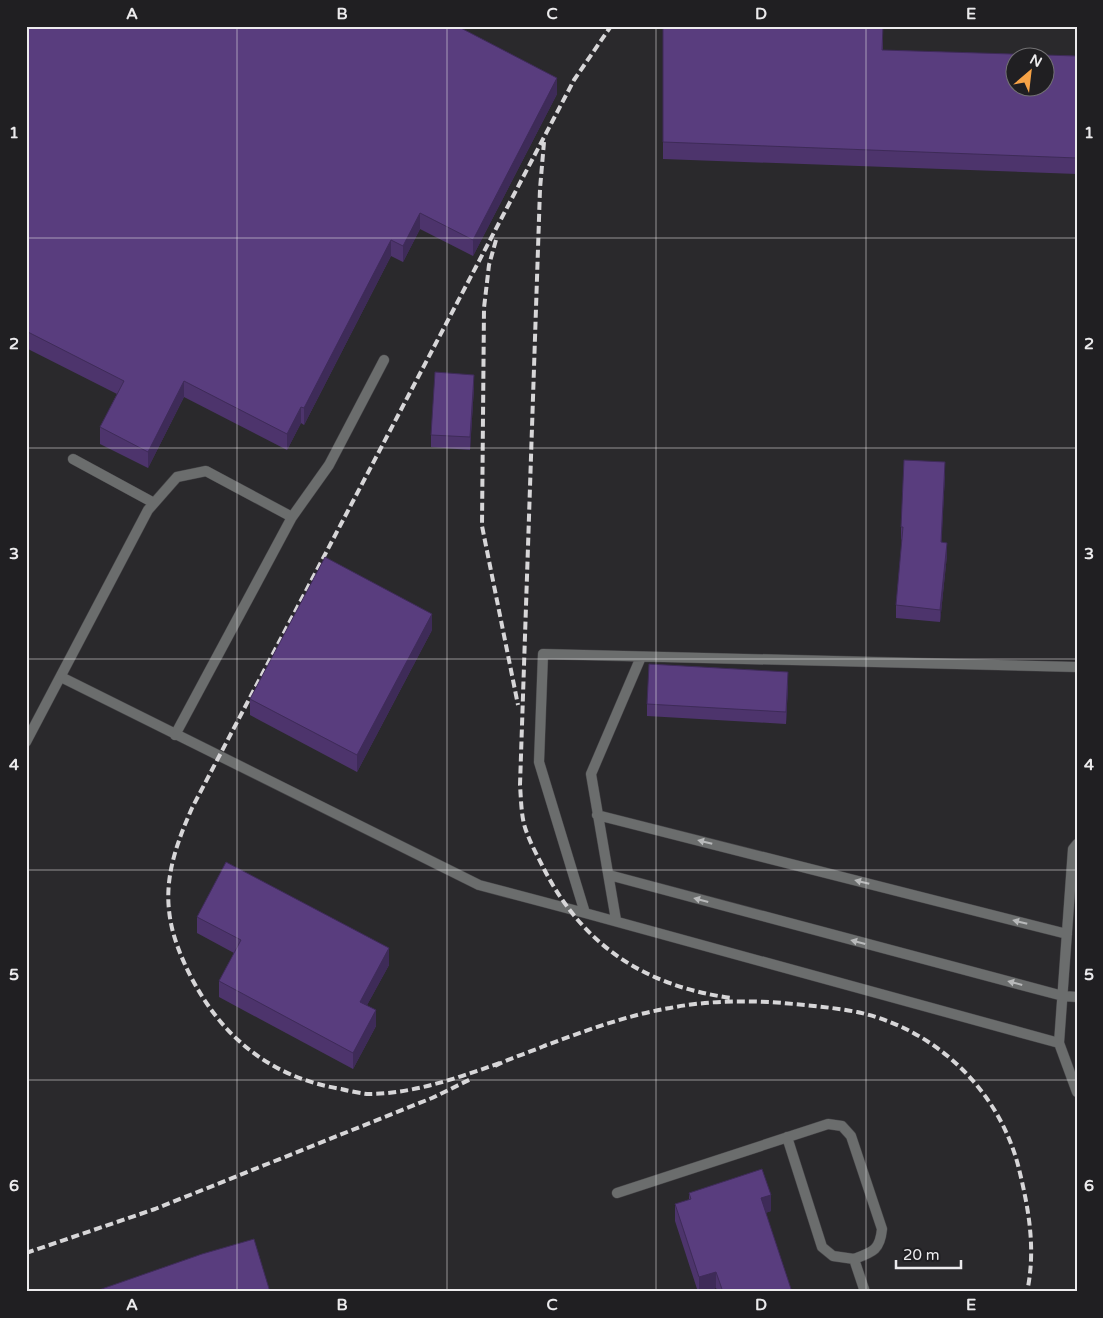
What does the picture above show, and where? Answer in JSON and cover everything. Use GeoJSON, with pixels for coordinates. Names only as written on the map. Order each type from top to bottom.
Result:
{"type":"FeatureCollection","features":[{"type":"Feature","properties":{"kind":"lane"},"geometry":{"type":"LineString","coordinates":[[176,734],[292,516],[329,465],[384,360]]}},
{"type":"Feature","properties":{"kind":"lane"},"geometry":{"type":"LineString","coordinates":[[73,459],[154,503]]}},
{"type":"Feature","properties":{"kind":"lane"},"geometry":{"type":"LineString","coordinates":[[26,742],[148,510],[177,477],[206,471],[292,516]]}},
{"type":"Feature","properties":{"kind":"lane"},"geometry":{"type":"LineString","coordinates":[[585,913],[539,762],[543,654],[1077,667]]}},
{"type":"Feature","properties":{"kind":"lane"},"geometry":{"type":"LineString","coordinates":[[616,920],[590,774],[641,657]]}},
{"type":"Feature","properties":{"kind":"lane"},"geometry":{"type":"LineString","coordinates":[[61,677],[479,885],[616,920],[1059,1043]]}},
{"type":"Feature","properties":{"kind":"lane"},"geometry":{"type":"LineString","coordinates":[[597,815],[1067,934]]}},
{"type":"Feature","properties":{"kind":"lane"},"geometry":{"type":"LineString","coordinates":[[1077,844],[1074,849],[1059,1043],[1077,1092]]}},
{"type":"Feature","properties":{"kind":"lane"},"geometry":{"type":"LineString","coordinates":[[608,875],[1063,996],[1077,997]]}},
{"type":"Feature","properties":{"kind":"lane"},"geometry":{"type":"LineString","coordinates":[[617,1193],[787,1137],[828,1124],[842,1126],[852,1136],[882,1228],[880,1243],[871,1253],[854,1259],[833,1256],[822,1247],[787,1137]]}},
{"type":"Feature","properties":{"kind":"lane"},"geometry":{"type":"LineString","coordinates":[[854,1259],[865,1292]]}},
{"type":"Feature","properties":{"kind":"building"},"geometry":{"type":"Polygon","coordinates":[[[26,26],[457,26],[557,78],[473,240],[420,213],[403,246],[391,240],[304,408],[301,407],[287,434],[184,381],[148,452],[100,427],[124,381],[26,331],[26,26]]]}},
{"type":"Feature","properties":{"kind":"building"},"geometry":{"type":"Polygon","coordinates":[[[663,26],[883,26],[882,50],[1006,54],[1006,98],[1056,98],[1056,55],[1077,56],[1077,158],[663,142],[663,26]]]}},
{"type":"Feature","properties":{"kind":"building"},"geometry":{"type":"Polygon","coordinates":[[[435,372],[474,375],[470,437],[431,435],[435,372]]]}},
{"type":"Feature","properties":{"kind":"building"},"geometry":{"type":"Polygon","coordinates":[[[904,460],[945,462],[941,542],[947,543],[940,610],[896,605],[903,527],[901,527],[904,460]]]}},
{"type":"Feature","properties":{"kind":"building"},"geometry":{"type":"Polygon","coordinates":[[[325,557],[432,614],[357,755],[250,699],[325,557]]]}},
{"type":"Feature","properties":{"kind":"building"},"geometry":{"type":"Polygon","coordinates":[[[649,664],[788,672],[786,712],[647,704],[649,664]]]}},
{"type":"Feature","properties":{"kind":"building"},"geometry":{"type":"Polygon","coordinates":[[[226,862],[389,948],[360,1002],[376,1010],[353,1053],[219,981],[241,940],[197,917],[226,862]]]}},
{"type":"Feature","properties":{"kind":"building"},"geometry":{"type":"Polygon","coordinates":[[[762,1169],[771,1195],[761,1198],[792,1292],[723,1292],[716,1272],[699,1277],[675,1204],[691,1199],[689,1193],[762,1169]]]}},
{"type":"Feature","properties":{"kind":"building"},"geometry":{"type":"Polygon","coordinates":[[[254,1239],[270,1292],[93,1292],[202,1254],[254,1239]]]}},
{"type":"Feature","properties":{"kind":"railway"},"geometry":{"type":"LineString","coordinates":[[500,1063],[418,1088],[367,1094],[315,1083],[291,1075],[269,1064],[231,1034],[215,1015],[188,971],[170,918],[169,883],[174,858],[192,808],[574,80],[611,26]]}},
{"type":"Feature","properties":{"kind":"railway"},"geometry":{"type":"LineString","coordinates":[[544,142],[540,189],[520,785],[524,824],[536,853],[560,896],[578,920],[598,941],[621,958],[645,972],[672,984],[731,998]]}},
{"type":"Feature","properties":{"kind":"railway"},"geometry":{"type":"LineString","coordinates":[[496,240],[489,265],[484,308],[482,526],[518,705]]}},
{"type":"Feature","properties":{"kind":"railway"},"geometry":{"type":"LineString","coordinates":[[495,1066],[544,1046],[622,1019],[700,1003],[747,1001],[794,1004],[857,1012],[886,1020],[913,1033],[938,1049],[960,1068],[980,1090],[997,1114],[1010,1141],[1026,1200],[1031,1245],[1030,1276],[1027,1292]]}},
{"type":"Feature","properties":{"kind":"railway"},"geometry":{"type":"LineString","coordinates":[[26,1253],[155,1209],[432,1098],[471,1079]]}}]}
